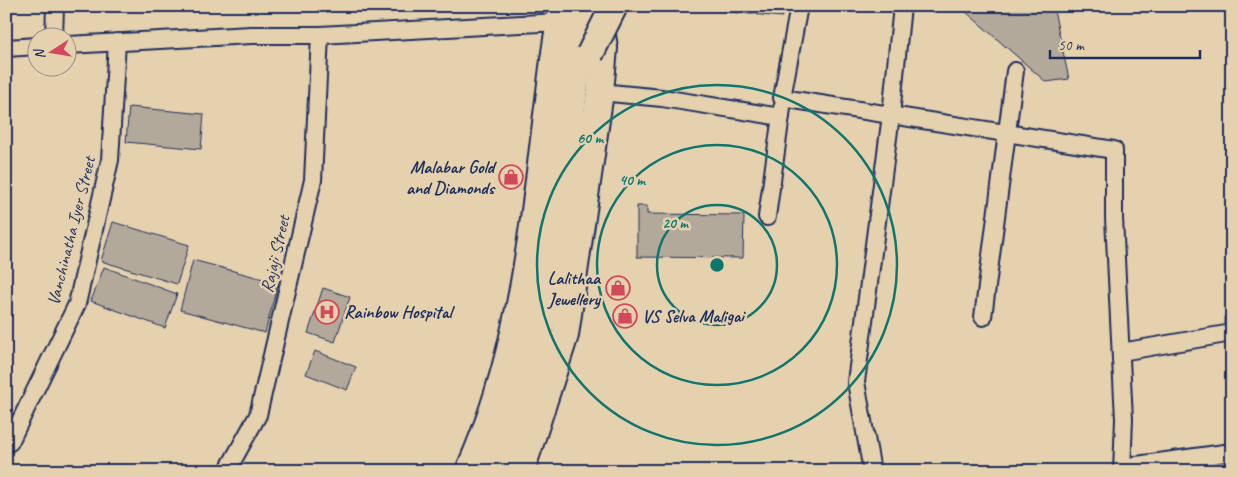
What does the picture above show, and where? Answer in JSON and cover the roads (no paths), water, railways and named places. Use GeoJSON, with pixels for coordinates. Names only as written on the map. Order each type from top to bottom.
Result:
{"type":"FeatureCollection","features":[{"type":"Feature","properties":{"kind":"main road"},"geometry":{"type":"LineString","coordinates":[[496,471],[526,381],[548,288],[586,6]]}},
{"type":"Feature","properties":{"kind":"main road"},"geometry":{"type":"LineString","coordinates":[[521,468],[554,334],[569,242],[590,54],[599,6]]}},
{"type":"Feature","properties":{"kind":"main road"},"geometry":{"type":"LineString","coordinates":[[521,468],[565,335],[600,92],[604,48],[600,21],[603,6]]}},
{"type":"Feature","properties":{"kind":"main road"},"geometry":{"type":"LineString","coordinates":[[590,54],[614,6]]}},
{"type":"Feature","properties":{"kind":"main road"},"geometry":{"type":"LineString","coordinates":[[477,471],[486,453],[496,421],[500,392],[521,306],[561,14]]}},
{"type":"Feature","properties":{"kind":"main road"},"geometry":{"type":"LineString","coordinates":[[469,471],[500,392]]}},
{"type":"Feature","properties":{"kind":"street"},"geometry":{"type":"LineString","coordinates":[[54,28],[55,6]]}},
{"type":"Feature","properties":{"kind":"street"},"geometry":{"type":"LineString","coordinates":[[767,217],[782,98],[799,6]]}},
{"type":"Feature","properties":{"kind":"street"},"geometry":{"type":"LineString","coordinates":[[872,471],[856,382],[891,115],[902,6]]}},
{"type":"Feature","properties":{"kind":"street"},"geometry":{"type":"LineString","coordinates":[[78,44],[251,35],[320,35],[561,14]]}},
{"type":"Feature","properties":{"kind":"street","name":"Rajaji Street"},"geometry":{"type":"LineString","coordinates":[[227,471],[258,415],[313,180],[320,35]]}},
{"type":"Feature","properties":{"kind":"street","name":"Vanchinatha Iyer Street"},"geometry":{"type":"LineString","coordinates":[[6,444],[10,442],[77,304],[110,160],[117,42]]}},
{"type":"Feature","properties":{"kind":"street"},"geometry":{"type":"LineString","coordinates":[[6,48],[28,47]]}},
{"type":"Feature","properties":{"kind":"street"},"geometry":{"type":"LineString","coordinates":[[983,317],[1015,70]]}},
{"type":"Feature","properties":{"kind":"street"},"geometry":{"type":"LineString","coordinates":[[600,92],[662,98],[781,117]]}},
{"type":"Feature","properties":{"kind":"street"},"geometry":{"type":"LineString","coordinates":[[782,98],[1114,150],[1114,218],[1124,419],[1122,469],[1232,452]]}},
{"type":"Feature","properties":{"kind":"street"},"geometry":{"type":"LineString","coordinates":[[1120,352],[1232,333]]}},
{"type":"Feature","properties":{"kind":"place","name":"Malabar Gold and Diamonds"},"geometry":{"type":"Point","coordinates":[511,177]}},
{"type":"Feature","properties":{"kind":"place","name":"Lalithaa Jewellery"},"geometry":{"type":"Point","coordinates":[618,288]}},
{"type":"Feature","properties":{"kind":"place","name":"Rainbow Hospital"},"geometry":{"type":"Point","coordinates":[327,312]}},
{"type":"Feature","properties":{"kind":"place","name":"VS Selva Maligai"},"geometry":{"type":"Point","coordinates":[625,316]}}]}
